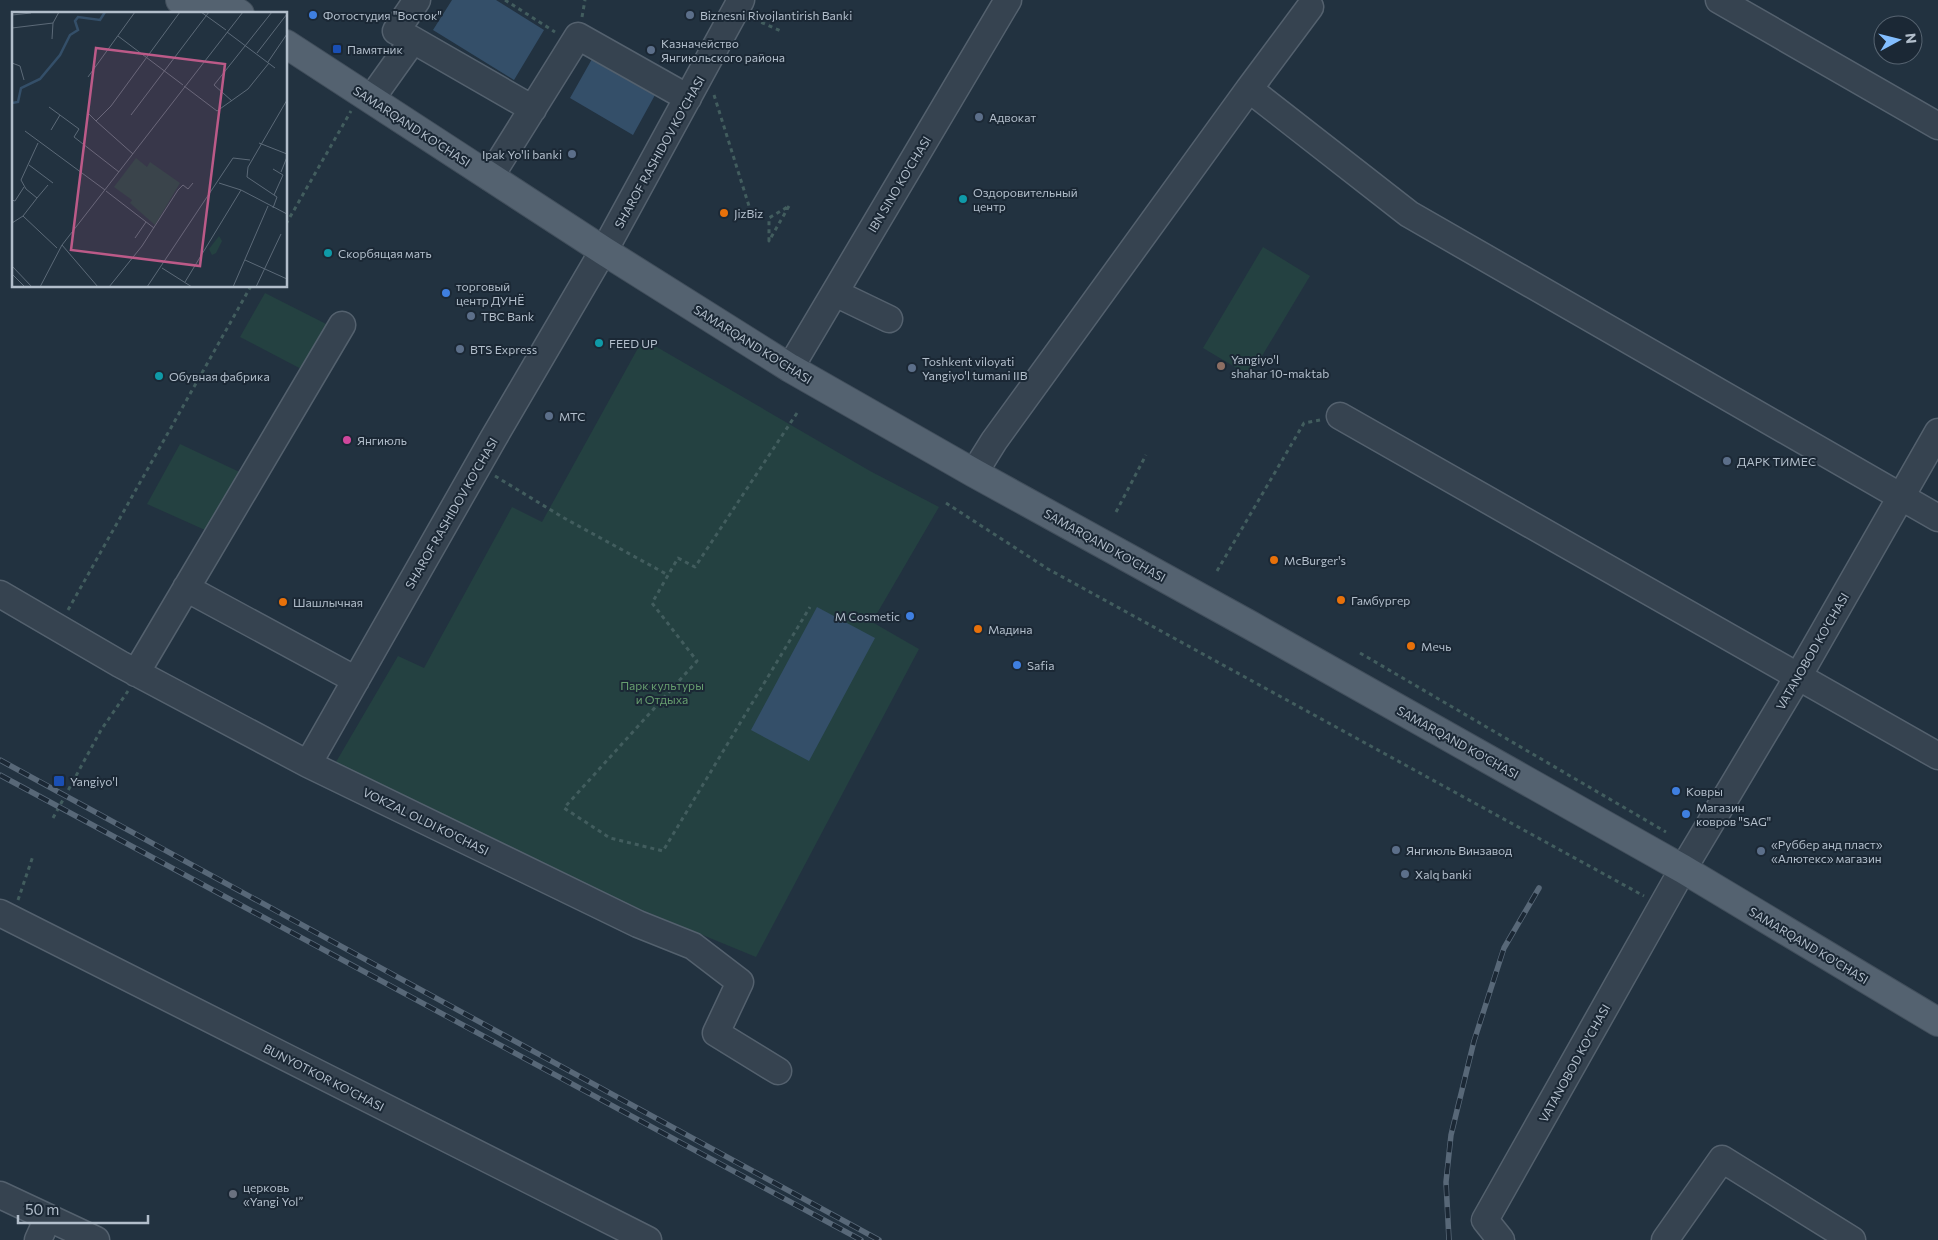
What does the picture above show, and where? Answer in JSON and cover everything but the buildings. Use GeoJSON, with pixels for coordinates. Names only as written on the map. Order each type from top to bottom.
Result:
{"type":"FeatureCollection","features":[{"type":"Feature","properties":{"kind":"main road"},"geometry":{"type":"LineString","coordinates":[[180,0],[199,12]]}},
{"type":"Feature","properties":{"kind":"main road"},"geometry":{"type":"LineString","coordinates":[[219,0],[237,12]]}},
{"type":"Feature","properties":{"kind":"main road","name":"SAMARQAND KO'CHASI"},"geometry":{"type":"LineString","coordinates":[[288,46],[362,104],[790,382],[1250,625],[1679,877],[1938,1022]]}},
{"type":"Feature","properties":{"kind":"main road","name":"SAMARQAND KO'CHASI"},"geometry":{"type":"LineString","coordinates":[[288,68],[362,104],[490,177],[600,257],[790,368],[971,479]]}},
{"type":"Feature","properties":{"kind":"main road","name":"SAMARQAND KO'CHASI"},"geometry":{"type":"LineString","coordinates":[[1679,877],[1938,1042]]}},
{"type":"Feature","properties":{"kind":"street"},"geometry":{"type":"LineString","coordinates":[[417,0],[396,31],[532,109]]}},
{"type":"Feature","properties":{"kind":"street","name":"IBN SINO KO'CHASI"},"geometry":{"type":"LineString","coordinates":[[790,368],[1008,0]]}},
{"type":"Feature","properties":{"kind":"street"},"geometry":{"type":"LineString","coordinates":[[1719,0],[1938,126]]}},
{"type":"Feature","properties":{"kind":"street","name":"SHAROF RASHIDOV KO’CHASI"},"geometry":{"type":"LineString","coordinates":[[308,764],[478,465],[600,257],[738,5]]}},
{"type":"Feature","properties":{"kind":"street"},"geometry":{"type":"LineString","coordinates":[[971,479],[994,441],[1310,7]]}},
{"type":"Feature","properties":{"kind":"street"},"geometry":{"type":"LineString","coordinates":[[490,177],[578,36],[688,98]]}},
{"type":"Feature","properties":{"kind":"street"},"geometry":{"type":"LineString","coordinates":[[362,104],[413,40]]}},
{"type":"Feature","properties":{"kind":"street"},"geometry":{"type":"LineString","coordinates":[[1249,89],[1409,214],[1938,518]]}},
{"type":"Feature","properties":{"kind":"street"},"geometry":{"type":"LineString","coordinates":[[835,293],[889,319]]}},
{"type":"Feature","properties":{"kind":"street"},"geometry":{"type":"LineString","coordinates":[[139,674],[186,588],[342,324]]}},
{"type":"Feature","properties":{"kind":"street"},"geometry":{"type":"LineString","coordinates":[[1340,416],[1799,675],[1938,756]]}},
{"type":"Feature","properties":{"kind":"street","name":"VATANOBOD KO'CHASI"},"geometry":{"type":"LineString","coordinates":[[1501,1240],[1485,1220],[1679,877],[1799,675],[1938,432]]}},
{"type":"Feature","properties":{"kind":"street"},"geometry":{"type":"LineString","coordinates":[[186,588],[356,680]]}},
{"type":"Feature","properties":{"kind":"street","name":"VOKZAL OLDI KO'CHASI"},"geometry":{"type":"LineString","coordinates":[[0,594],[139,674],[308,764],[638,924],[693,946],[740,982],[716,1033],[778,1071]]}},
{"type":"Feature","properties":{"kind":"street","name":"BUNYOTKOR KO'CHASI"},"geometry":{"type":"LineString","coordinates":[[6,916],[648,1240]]}},
{"type":"Feature","properties":{"kind":"street"},"geometry":{"type":"LineString","coordinates":[[1665,1240],[1722,1159],[1852,1240]]}},
{"type":"Feature","properties":{"kind":"street"},"geometry":{"type":"LineString","coordinates":[[0,1195],[43,1229],[96,1240]]}},
{"type":"Feature","properties":{"kind":"path"},"geometry":{"type":"LineString","coordinates":[[505,0],[573,44]]}},
{"type":"Feature","properties":{"kind":"path"},"geometry":{"type":"LineString","coordinates":[[738,5],[783,32]]}},
{"type":"Feature","properties":{"kind":"path"},"geometry":{"type":"LineString","coordinates":[[714,94],[749,206]]}},
{"type":"Feature","properties":{"kind":"path"},"geometry":{"type":"LineString","coordinates":[[288,221],[362,104]]}},
{"type":"Feature","properties":{"kind":"path"},"geometry":{"type":"LineString","coordinates":[[789,206],[768,241],[768,218],[776,214],[789,206]]}},
{"type":"Feature","properties":{"kind":"path"},"geometry":{"type":"LineString","coordinates":[[58,628],[250,288]]}},
{"type":"Feature","properties":{"kind":"path"},"geometry":{"type":"LineString","coordinates":[[797,412],[695,567],[678,558],[652,603],[697,661],[564,808],[610,838],[663,851],[810,606]]}},
{"type":"Feature","properties":{"kind":"path"},"geometry":{"type":"LineString","coordinates":[[1217,570],[1304,423],[1340,416]]}},
{"type":"Feature","properties":{"kind":"path"},"geometry":{"type":"LineString","coordinates":[[1116,512],[1146,455]]}},
{"type":"Feature","properties":{"kind":"path"},"geometry":{"type":"LineString","coordinates":[[478,465],[564,518],[668,575]]}},
{"type":"Feature","properties":{"kind":"path"},"geometry":{"type":"LineString","coordinates":[[946,503],[1048,569],[1679,877]]}},
{"type":"Feature","properties":{"kind":"path"},"geometry":{"type":"LineString","coordinates":[[1360,654],[1679,877]]}},
{"type":"Feature","properties":{"kind":"path"},"geometry":{"type":"LineString","coordinates":[[53,818],[101,730],[139,674]]}},
{"type":"Feature","properties":{"kind":"path"},"geometry":{"type":"LineString","coordinates":[[6,916],[33,856]]}},
{"type":"Feature","properties":{"kind":"green space"},"geometry":{"type":"Polygon","coordinates":[[[1263,247],[1310,276],[1250,376],[1203,348],[1263,247]]]}},
{"type":"Feature","properties":{"kind":"green space"},"geometry":{"type":"Polygon","coordinates":[[[265,293],[332,327],[305,371],[240,337],[265,293]]]}},
{"type":"Feature","properties":{"kind":"green space","name":"Парк культуры и Отдыха"},"geometry":{"type":"Polygon","coordinates":[[[643,339],[870,471],[939,507],[872,622],[919,649],[756,957],[586,887],[336,762],[398,656],[424,668],[512,507],[542,522],[643,339]]]}},
{"type":"Feature","properties":{"kind":"green space"},"geometry":{"type":"Polygon","coordinates":[[[180,444],[248,476],[214,534],[147,504],[180,444]]]}},
{"type":"Feature","properties":{"kind":"water"},"geometry":{"type":"Polygon","coordinates":[[[452,0],[496,0],[544,30],[514,80],[433,30],[452,0]]]}},
{"type":"Feature","properties":{"kind":"water"},"geometry":{"type":"Polygon","coordinates":[[[592,59],[655,95],[633,135],[570,98],[592,59]]]}},
{"type":"Feature","properties":{"kind":"water"},"geometry":{"type":"Polygon","coordinates":[[[817,607],[875,638],[809,761],[751,730],[817,607]]]}},
{"type":"Feature","properties":{"kind":"railway"},"geometry":{"type":"LineString","coordinates":[[0,760],[879,1240]]}},
{"type":"Feature","properties":{"kind":"railway"},"geometry":{"type":"LineString","coordinates":[[0,775],[861,1240]]}},
{"type":"Feature","properties":{"kind":"railway"},"geometry":{"type":"LineString","coordinates":[[1449,1240],[1446,1182],[1451,1135],[1474,1041],[1504,948],[1539,888]]}},
{"type":"Feature","properties":{"kind":"place","name":"Фотостудия \"Восток\""},"geometry":{"type":"Point","coordinates":[313,15]}},
{"type":"Feature","properties":{"kind":"place","name":"Biznesni Rivojlantirish Banki"},"geometry":{"type":"Point","coordinates":[690,15]}},
{"type":"Feature","properties":{"kind":"place","name":"Памятник"},"geometry":{"type":"Point","coordinates":[337,49]}},
{"type":"Feature","properties":{"kind":"place","name":"Казначейство Янгиюльского района"},"geometry":{"type":"Point","coordinates":[651,50]}},
{"type":"Feature","properties":{"kind":"place","name":"Адвокат"},"geometry":{"type":"Point","coordinates":[979,117]}},
{"type":"Feature","properties":{"kind":"place","name":"Ipak Yo'li banki"},"geometry":{"type":"Point","coordinates":[572,154]}},
{"type":"Feature","properties":{"kind":"place","name":"Оздоровительный центр"},"geometry":{"type":"Point","coordinates":[963,199]}},
{"type":"Feature","properties":{"kind":"place","name":"JizBiz"},"geometry":{"type":"Point","coordinates":[724,213]}},
{"type":"Feature","properties":{"kind":"place","name":"Скорбящая мать"},"geometry":{"type":"Point","coordinates":[328,253]}},
{"type":"Feature","properties":{"kind":"place","name":"торговый центр ДУНЁ"},"geometry":{"type":"Point","coordinates":[446,293]}},
{"type":"Feature","properties":{"kind":"place","name":"TBC Bank"},"geometry":{"type":"Point","coordinates":[471,316]}},
{"type":"Feature","properties":{"kind":"place","name":"FEED UP"},"geometry":{"type":"Point","coordinates":[599,343]}},
{"type":"Feature","properties":{"kind":"place","name":"BTS Express"},"geometry":{"type":"Point","coordinates":[460,349]}},
{"type":"Feature","properties":{"kind":"place","name":"Yangiyo'l shahar 10-maktab"},"geometry":{"type":"Point","coordinates":[1221,366]}},
{"type":"Feature","properties":{"kind":"place","name":"Toshkent viloyati Yangiyo'l tumani IIB"},"geometry":{"type":"Point","coordinates":[912,368]}},
{"type":"Feature","properties":{"kind":"place","name":"Обувная фабрика"},"geometry":{"type":"Point","coordinates":[159,376]}},
{"type":"Feature","properties":{"kind":"place","name":"МТС"},"geometry":{"type":"Point","coordinates":[549,416]}},
{"type":"Feature","properties":{"kind":"place","name":"Янгиюль"},"geometry":{"type":"Point","coordinates":[347,440]}},
{"type":"Feature","properties":{"kind":"place","name":"ДАРК ТИМЕС"},"geometry":{"type":"Point","coordinates":[1727,461]}},
{"type":"Feature","properties":{"kind":"place","name":"McBurger's"},"geometry":{"type":"Point","coordinates":[1274,560]}},
{"type":"Feature","properties":{"kind":"place","name":"Гамбургер"},"geometry":{"type":"Point","coordinates":[1341,600]}},
{"type":"Feature","properties":{"kind":"place","name":"Шашлычная"},"geometry":{"type":"Point","coordinates":[283,602]}},
{"type":"Feature","properties":{"kind":"place","name":"M Cosmetic"},"geometry":{"type":"Point","coordinates":[910,616]}},
{"type":"Feature","properties":{"kind":"place","name":"Мадина"},"geometry":{"type":"Point","coordinates":[978,629]}},
{"type":"Feature","properties":{"kind":"place","name":"Мечь"},"geometry":{"type":"Point","coordinates":[1411,646]}},
{"type":"Feature","properties":{"kind":"place","name":"Safia"},"geometry":{"type":"Point","coordinates":[1017,665]}},
{"type":"Feature","properties":{"kind":"place","name":"Yangiyo'l"},"geometry":{"type":"Point","coordinates":[59,781]}},
{"type":"Feature","properties":{"kind":"place","name":"Ковры"},"geometry":{"type":"Point","coordinates":[1676,791]}},
{"type":"Feature","properties":{"kind":"place","name":"Магазин ковров \"SAG\""},"geometry":{"type":"Point","coordinates":[1686,814]}},
{"type":"Feature","properties":{"kind":"place","name":"Янгиюль Винзавод"},"geometry":{"type":"Point","coordinates":[1396,850]}},
{"type":"Feature","properties":{"kind":"place","name":"«Руббер анд пласт» «Алютекс» магазин"},"geometry":{"type":"Point","coordinates":[1761,851]}},
{"type":"Feature","properties":{"kind":"place","name":"Xalq banki"},"geometry":{"type":"Point","coordinates":[1405,874]}},
{"type":"Feature","properties":{"kind":"place","name":"церковь «Yangi Yol”"},"geometry":{"type":"Point","coordinates":[233,1194]}}]}
